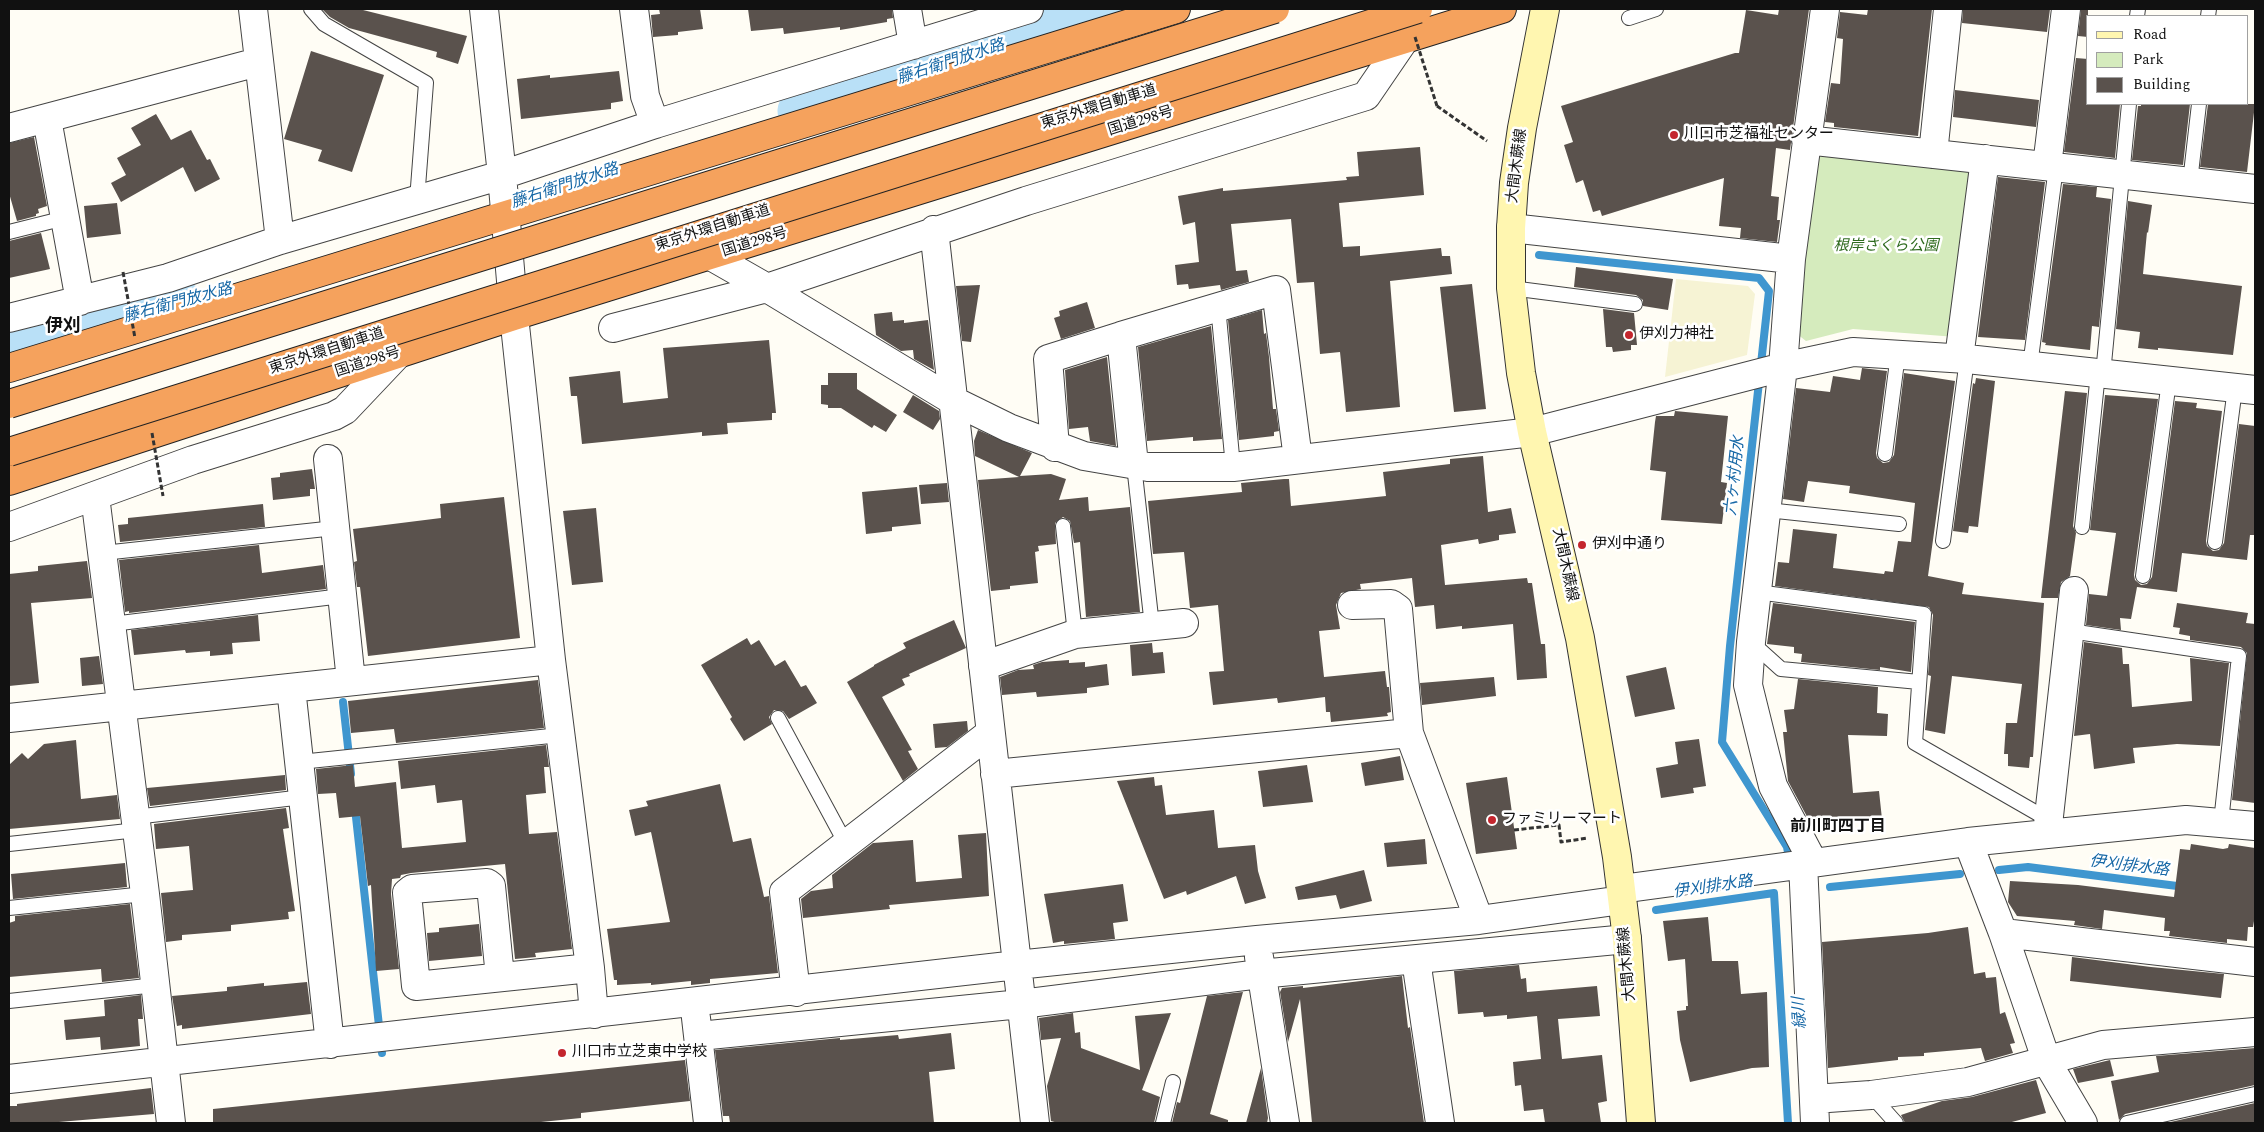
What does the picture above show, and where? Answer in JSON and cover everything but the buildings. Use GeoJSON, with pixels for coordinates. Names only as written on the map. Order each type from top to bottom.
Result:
{"type":"FeatureCollection","features":[{"type":"Feature","properties":{"kind":"highway"},"geometry":{"type":"LineString","coordinates":[[9,368],[1176,9]]}},
{"type":"Feature","properties":{"kind":"highway"},"geometry":{"type":"LineString","coordinates":[[9,404],[1275,9]]}},
{"type":"Feature","properties":{"kind":"highway","name":"東京外環自動車道"},"geometry":{"type":"LineString","coordinates":[[9,452],[1418,9]]}},
{"type":"Feature","properties":{"kind":"highway","name":"国道298号"},"geometry":{"type":"LineString","coordinates":[[9,481],[514,316],[1502,9]]}},
{"type":"Feature","properties":{"kind":"highway"},"geometry":{"type":"LineString","coordinates":[[9,486],[89,455]]}},
{"type":"Feature","properties":{"kind":"main road","name":"大間木蕨線"},"geometry":{"type":"LineString","coordinates":[[1544,9],[1514,183],[1511,228],[1511,288],[1520,373],[1580,638],[1622,894],[1641,1123]]}},
{"type":"Feature","properties":{"kind":"street"},"geometry":{"type":"LineString","coordinates":[[252,9],[280,240]]}},
{"type":"Feature","properties":{"kind":"street"},"geometry":{"type":"LineString","coordinates":[[484,9],[502,175],[514,316],[551,660],[590,968],[594,1014]]}},
{"type":"Feature","properties":{"kind":"street"},"geometry":{"type":"LineString","coordinates":[[634,9],[645,96],[655,124]]}},
{"type":"Feature","properties":{"kind":"street"},"geometry":{"type":"LineString","coordinates":[[907,9],[913,45]]}},
{"type":"Feature","properties":{"kind":"street"},"geometry":{"type":"LineString","coordinates":[[9,318],[168,278],[280,240],[502,175],[655,124],[1028,9]]}},
{"type":"Feature","properties":{"kind":"street"},"geometry":{"type":"LineString","coordinates":[[1825,9],[1791,258],[1783,367],[1751,642],[1748,685],[1773,786],[1808,863],[1814,1111],[1871,1095],[1968,1082],[2047,1062],[2103,1045],[2255,1032]]}},
{"type":"Feature","properties":{"kind":"street"},"geometry":{"type":"LineString","coordinates":[[1933,154],[1948,9]]}},
{"type":"Feature","properties":{"kind":"street"},"geometry":{"type":"LineString","coordinates":[[2051,167],[2066,9]]}},
{"type":"Feature","properties":{"kind":"street"},"geometry":{"type":"LineString","coordinates":[[613,328],[767,288],[934,230],[1366,96],[1410,37]]}},
{"type":"Feature","properties":{"kind":"street"},"geometry":{"type":"LineString","coordinates":[[9,128],[258,62]]}},
{"type":"Feature","properties":{"kind":"street"},"geometry":{"type":"LineString","coordinates":[[47,119],[80,301]]}},
{"type":"Feature","properties":{"kind":"street"},"geometry":{"type":"LineString","coordinates":[[1806,140],[2255,189]]}},
{"type":"Feature","properties":{"kind":"street"},"geometry":{"type":"LineString","coordinates":[[1963,358],[1985,159]]}},
{"type":"Feature","properties":{"kind":"street"},"geometry":{"type":"LineString","coordinates":[[1511,228],[1791,258]]}},
{"type":"Feature","properties":{"kind":"street"},"geometry":{"type":"LineString","coordinates":[[934,230],[1035,1123]]}},
{"type":"Feature","properties":{"kind":"street"},"geometry":{"type":"LineString","coordinates":[[711,256],[952,400],[1009,428],[1054,446],[1084,456],[1134,465],[1186,468],[1233,467],[1532,432],[1783,367],[1853,352],[1963,358],[2245,389]]}},
{"type":"Feature","properties":{"kind":"street"},"geometry":{"type":"LineString","coordinates":[[1054,446],[1048,359],[1276,290],[1298,459]]}},
{"type":"Feature","properties":{"kind":"street"},"geometry":{"type":"LineString","coordinates":[[1121,336],[1134,465]]}},
{"type":"Feature","properties":{"kind":"street"},"geometry":{"type":"LineString","coordinates":[[9,527],[193,460],[334,416],[345,410],[399,353]]}},
{"type":"Feature","properties":{"kind":"street"},"geometry":{"type":"LineString","coordinates":[[328,459],[351,682]]}},
{"type":"Feature","properties":{"kind":"street"},"geometry":{"type":"LineString","coordinates":[[95,496],[145,894],[171,1123]]}},
{"type":"Feature","properties":{"kind":"street"},"geometry":{"type":"LineString","coordinates":[[2048,827],[2074,591]]}},
{"type":"Feature","properties":{"kind":"street"},"geometry":{"type":"LineString","coordinates":[[1352,605],[1391,604],[1398,609],[1409,733],[1479,920]]}},
{"type":"Feature","properties":{"kind":"street"},"geometry":{"type":"LineString","coordinates":[[983,666],[1075,634],[1184,623]]}},
{"type":"Feature","properties":{"kind":"street"},"geometry":{"type":"LineString","coordinates":[[9,718],[551,660]]}},
{"type":"Feature","properties":{"kind":"street"},"geometry":{"type":"LineString","coordinates":[[291,688],[330,1044]]}},
{"type":"Feature","properties":{"kind":"street"},"geometry":{"type":"LineString","coordinates":[[796,992],[784,892],[990,733]]}},
{"type":"Feature","properties":{"kind":"street"},"geometry":{"type":"LineString","coordinates":[[995,774],[1409,733]]}},
{"type":"Feature","properties":{"kind":"street"},"geometry":{"type":"LineString","coordinates":[[9,1080],[165,1061],[796,992],[1017,965],[1257,940],[1479,920],[1808,863],[1975,862],[2048,827],[2186,820],[2255,826]]}},
{"type":"Feature","properties":{"kind":"street"},"geometry":{"type":"LineString","coordinates":[[1975,862],[2003,934],[2047,1062],[2083,1123]]}},
{"type":"Feature","properties":{"kind":"street"},"geometry":{"type":"LineString","coordinates":[[500,977],[491,886],[486,883],[412,889],[407,893],[416,986],[590,968]]}},
{"type":"Feature","properties":{"kind":"street"},"geometry":{"type":"LineString","coordinates":[[2003,934],[2255,962]]}},
{"type":"Feature","properties":{"kind":"street"},"geometry":{"type":"LineString","coordinates":[[699,1036],[1021,1004],[1260,974],[1627,939]]}},
{"type":"Feature","properties":{"kind":"street"},"geometry":{"type":"LineString","coordinates":[[1257,940],[1260,974],[1286,1123]]}},
{"type":"Feature","properties":{"kind":"street"},"geometry":{"type":"LineString","coordinates":[[1416,960],[1440,1123]]}},
{"type":"Feature","properties":{"kind":"street"},"geometry":{"type":"LineString","coordinates":[[694,1002],[708,1123]]}},
{"type":"Feature","properties":{"kind":"lane"},"geometry":{"type":"LineString","coordinates":[[311,9],[324,24],[426,83],[417,200]]}},
{"type":"Feature","properties":{"kind":"lane"},"geometry":{"type":"LineString","coordinates":[[1629,18],[1656,9]]}},
{"type":"Feature","properties":{"kind":"lane"},"geometry":{"type":"LineString","coordinates":[[2082,527],[2101,374],[2129,105]]}},
{"type":"Feature","properties":{"kind":"lane"},"geometry":{"type":"LineString","coordinates":[[2190,182],[2198,105]]}},
{"type":"Feature","properties":{"kind":"lane"},"geometry":{"type":"LineString","coordinates":[[2030,366],[2051,167]]}},
{"type":"Feature","properties":{"kind":"lane"},"geometry":{"type":"LineString","coordinates":[[9,232],[65,218]]}},
{"type":"Feature","properties":{"kind":"lane"},"geometry":{"type":"LineString","coordinates":[[1511,288],[1635,304]]}},
{"type":"Feature","properties":{"kind":"lane"},"geometry":{"type":"LineString","coordinates":[[1218,306],[1233,467]]}},
{"type":"Feature","properties":{"kind":"lane"},"geometry":{"type":"LineString","coordinates":[[1885,454],[1898,354]]}},
{"type":"Feature","properties":{"kind":"lane"},"geometry":{"type":"LineString","coordinates":[[1943,541],[1963,358]]}},
{"type":"Feature","properties":{"kind":"lane"},"geometry":{"type":"LineString","coordinates":[[2142,576],[2169,381]]}},
{"type":"Feature","properties":{"kind":"lane"},"geometry":{"type":"LineString","coordinates":[[2215,542],[2245,389]]}},
{"type":"Feature","properties":{"kind":"lane"},"geometry":{"type":"LineString","coordinates":[[1134,465],[1152,626]]}},
{"type":"Feature","properties":{"kind":"lane"},"geometry":{"type":"LineString","coordinates":[[1767,510],[1899,524]]}},
{"type":"Feature","properties":{"kind":"lane"},"geometry":{"type":"LineString","coordinates":[[1063,526],[1075,634]]}},
{"type":"Feature","properties":{"kind":"lane"},"geometry":{"type":"LineString","coordinates":[[103,554],[335,528]]}},
{"type":"Feature","properties":{"kind":"lane"},"geometry":{"type":"LineString","coordinates":[[1757,592],[1924,614],[1915,743],[2048,827]]}},
{"type":"Feature","properties":{"kind":"lane"},"geometry":{"type":"LineString","coordinates":[[112,624],[342,596]]}},
{"type":"Feature","properties":{"kind":"lane"},"geometry":{"type":"LineString","coordinates":[[2070,631],[2239,656],[2221,822]]}},
{"type":"Feature","properties":{"kind":"lane"},"geometry":{"type":"LineString","coordinates":[[1751,642],[1781,669],[1919,682]]}},
{"type":"Feature","properties":{"kind":"lane"},"geometry":{"type":"LineString","coordinates":[[778,718],[846,844]]}},
{"type":"Feature","properties":{"kind":"lane"},"geometry":{"type":"LineString","coordinates":[[300,762],[560,735]]}},
{"type":"Feature","properties":{"kind":"lane"},"geometry":{"type":"LineString","coordinates":[[9,844],[303,797]]}},
{"type":"Feature","properties":{"kind":"lane"},"geometry":{"type":"LineString","coordinates":[[9,908],[145,894]]}},
{"type":"Feature","properties":{"kind":"lane"},"geometry":{"type":"LineString","coordinates":[[9,1002],[156,985]]}},
{"type":"Feature","properties":{"kind":"lane"},"geometry":{"type":"LineString","coordinates":[[1163,1123],[1173,1082]]}},
{"type":"Feature","properties":{"kind":"lane"},"geometry":{"type":"LineString","coordinates":[[2127,1123],[2255,1094]]}},
{"type":"Feature","properties":{"kind":"lane"},"geometry":{"type":"LineString","coordinates":[[1871,1095],[1896,1123]]}},
{"type":"Feature","properties":{"kind":"path"},"geometry":{"type":"LineString","coordinates":[[1410,37],[1437,106],[1487,141]]}},
{"type":"Feature","properties":{"kind":"path"},"geometry":{"type":"LineString","coordinates":[[1514,830],[1559,825],[1561,842],[1592,838]]}},
{"type":"Feature","properties":{"kind":"shaded area"},"geometry":{"type":"Polygon","coordinates":[[[1676,279],[1748,286],[1755,294],[1747,355],[1665,377],[1676,279]]]}},
{"type":"Feature","properties":{"kind":"green space","name":"根岸さくら公園"},"geometry":{"type":"Polygon","coordinates":[[[1825,153],[1970,171],[1956,337],[1853,329],[1806,341],[1797,334],[1814,158],[1825,153]]]}},
{"type":"Feature","properties":{"kind":"waterway","name":"藤右衛門放水路"},"geometry":{"type":"LineString","coordinates":[[800,111],[1117,9]]}},
{"type":"Feature","properties":{"kind":"waterway","name":"六ヶ村用水"},"geometry":{"type":"LineString","coordinates":[[1539,255],[1759,278],[1769,291],[1730,646],[1722,742],[1787,847],[1790,863]]}},
{"type":"Feature","properties":{"kind":"waterway","name":"藤右衛門放水路"},"geometry":{"type":"LineString","coordinates":[[9,350],[181,303]]}},
{"type":"Feature","properties":{"kind":"waterway"},"geometry":{"type":"LineString","coordinates":[[343,702],[351,774]]}},
{"type":"Feature","properties":{"kind":"waterway"},"geometry":{"type":"LineString","coordinates":[[355,808],[382,1053]]}},
{"type":"Feature","properties":{"kind":"waterway","name":"伊刈排水路"},"geometry":{"type":"LineString","coordinates":[[1999,870],[2028,867],[2185,887]]}},
{"type":"Feature","properties":{"kind":"waterway","name":"伊刈排水路"},"geometry":{"type":"LineString","coordinates":[[1830,887],[1960,874]]}},
{"type":"Feature","properties":{"kind":"waterway"},"geometry":{"type":"LineString","coordinates":[[1656,910],[1774,893],[1788,1123]]}},
{"type":"Feature","properties":{"kind":"place","name":"川口市芝福祉センター"},"geometry":{"type":"Point","coordinates":[1674,135]}},
{"type":"Feature","properties":{"kind":"place","name":"伊刈力神社"},"geometry":{"type":"Point","coordinates":[1629,335]}},
{"type":"Feature","properties":{"kind":"place","name":"伊刈中通り"},"geometry":{"type":"Point","coordinates":[1582,545]}},
{"type":"Feature","properties":{"kind":"place","name":"ファミリーマート"},"geometry":{"type":"Point","coordinates":[1492,820]}},
{"type":"Feature","properties":{"kind":"place","name":"川口市立芝東中学校"},"geometry":{"type":"Point","coordinates":[562,1053]}},
{"type":"Feature","properties":{"kind":"district","name":"伊刈"},"geometry":{"type":"Point","coordinates":[63,327]}},
{"type":"Feature","properties":{"kind":"district","name":"前川町四丁目"},"geometry":{"type":"Point","coordinates":[1838,828]}},
{"type":"Feature","properties":{"kind":"water label","name":"緑川"},"geometry":{"type":"Point","coordinates":[1801,1013]}}]}
